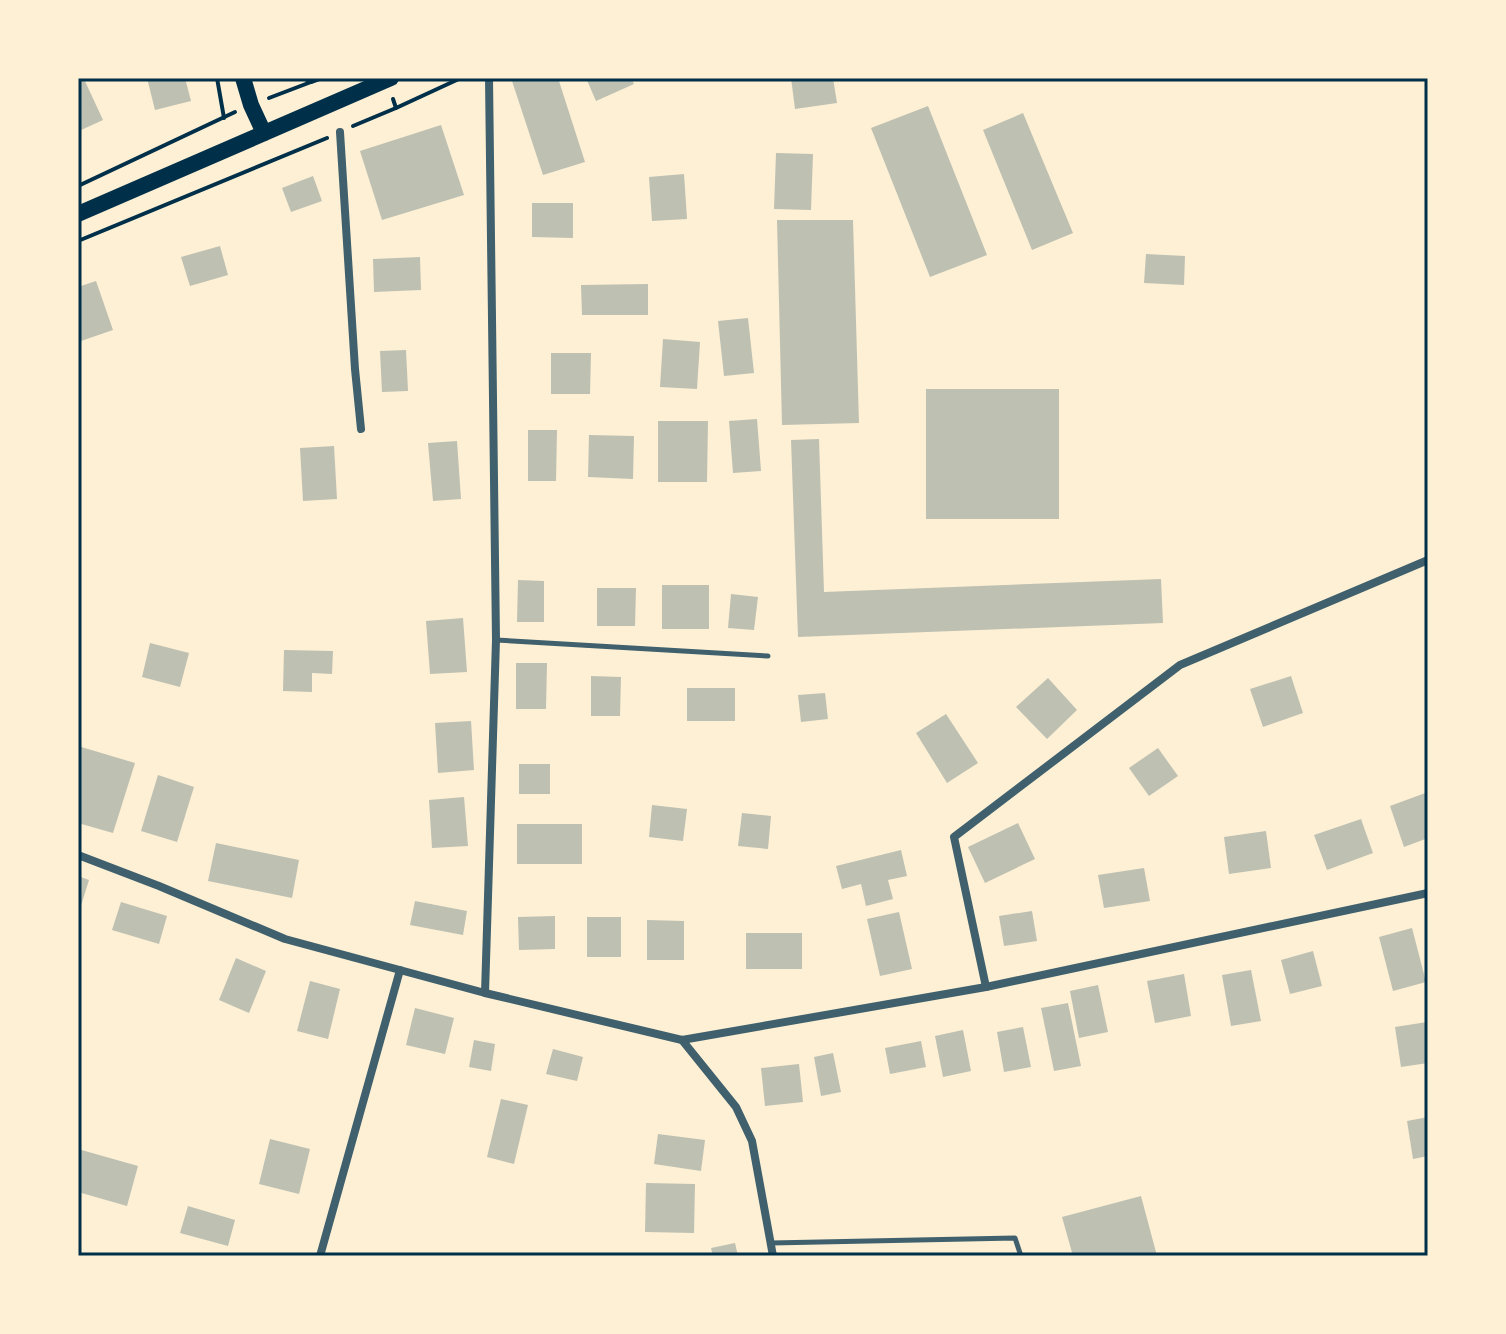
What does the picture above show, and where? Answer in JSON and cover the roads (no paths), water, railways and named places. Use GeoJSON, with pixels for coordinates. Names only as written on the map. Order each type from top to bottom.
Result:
{"type":"FeatureCollection","features":[{"type":"Feature","properties":{"kind":"main road"},"geometry":{"type":"LineString","coordinates":[[243,78],[264,133]]}},
{"type":"Feature","properties":{"kind":"main road"},"geometry":{"type":"LineString","coordinates":[[78,214],[390,79]]}},
{"type":"Feature","properties":{"kind":"street"},"geometry":{"type":"LineString","coordinates":[[485,993],[496,640],[489,78]]}},
{"type":"Feature","properties":{"kind":"street"},"geometry":{"type":"LineString","coordinates":[[340,132],[361,429]]}},
{"type":"Feature","properties":{"kind":"street"},"geometry":{"type":"LineString","coordinates":[[986,987],[954,837],[1180,665],[1428,560]]}},
{"type":"Feature","properties":{"kind":"street"},"geometry":{"type":"LineString","coordinates":[[78,855],[285,939],[485,993],[682,1040],[986,987],[1428,893]]}},
{"type":"Feature","properties":{"kind":"street"},"geometry":{"type":"LineString","coordinates":[[320,1256],[400,970]]}},
{"type":"Feature","properties":{"kind":"street"},"geometry":{"type":"LineString","coordinates":[[682,1040],[736,1107],[752,1141],[773,1256]]}},
{"type":"Feature","properties":{"kind":"lane"},"geometry":{"type":"LineString","coordinates":[[496,640],[768,656]]}},
{"type":"Feature","properties":{"kind":"lane"},"geometry":{"type":"LineString","coordinates":[[771,1243],[1015,1238],[1021,1256]]}}]}
